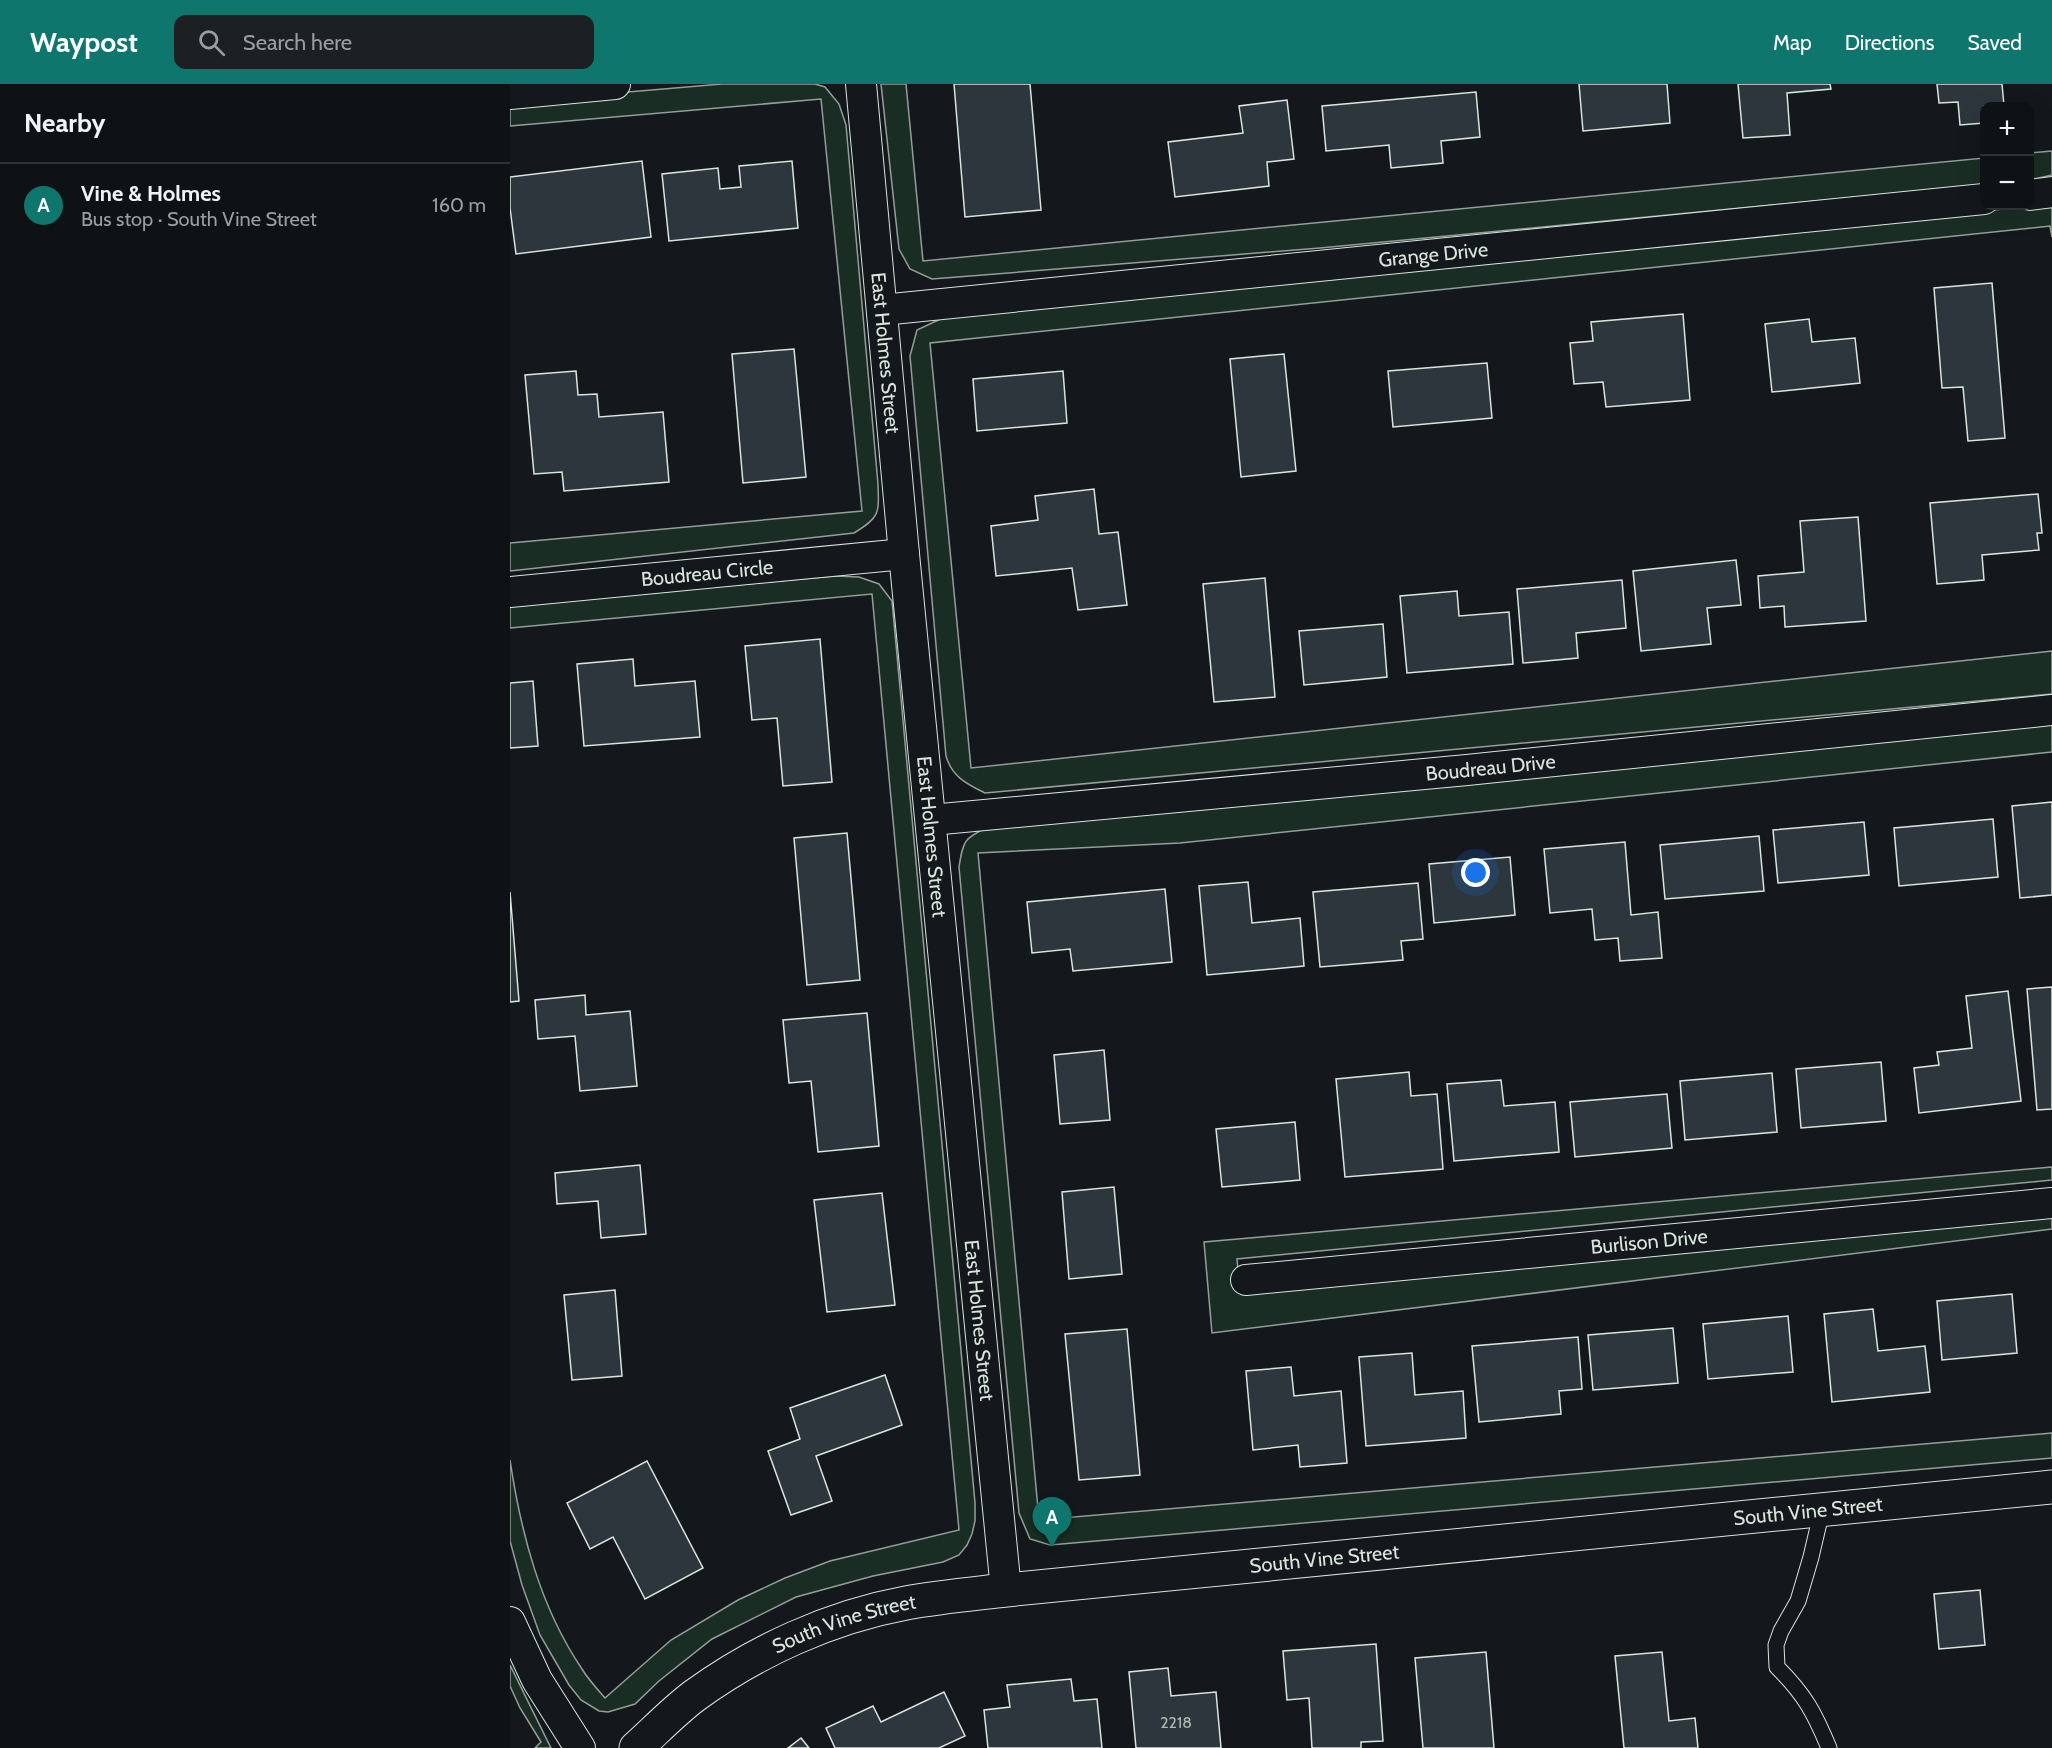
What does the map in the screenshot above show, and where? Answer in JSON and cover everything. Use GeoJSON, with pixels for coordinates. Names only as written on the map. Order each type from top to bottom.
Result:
{"type":"FeatureCollection","features":[{"type":"Feature","properties":{"kind":"street"},"geometry":{"type":"LineString","coordinates":[[510,94],[615,84]]}},
{"type":"Feature","properties":{"kind":"street","name":"East Holmes Street"},"geometry":{"type":"LineString","coordinates":[[861,84],[904,554],[1006,1590]]}},
{"type":"Feature","properties":{"kind":"street"},"geometry":{"type":"LineString","coordinates":[[2034,194],[2052,192]]}},
{"type":"Feature","properties":{"kind":"street","name":"Grange Drive"},"geometry":{"type":"LineString","coordinates":[[882,310],[1980,199]]}},
{"type":"Feature","properties":{"kind":"street","name":"Boudreau Circle"},"geometry":{"type":"LineString","coordinates":[[510,592],[904,554]]}},
{"type":"Feature","properties":{"kind":"street","name":"Boudreau Drive"},"geometry":{"type":"LineString","coordinates":[[931,820],[1467,770],[2052,710]]}},
{"type":"Feature","properties":{"kind":"street","name":"Burlison Drive"},"geometry":{"type":"LineString","coordinates":[[1246,1280],[2052,1203]]}},
{"type":"Feature","properties":{"kind":"street","name":"South Vine Street"},"geometry":{"type":"LineString","coordinates":[[636,1748],[692,1698],[728,1673],[777,1646],[834,1622],[905,1603],[1006,1590],[2052,1487]]}},
{"type":"Feature","properties":{"kind":"street"},"geometry":{"type":"LineString","coordinates":[[510,1622],[537,1680],[580,1748]]}},
{"type":"Feature","properties":{"kind":"lane"},"geometry":{"type":"LineString","coordinates":[[1822,1510],[1798,1601],[1781,1631],[1776,1645],[1776,1656],[1777,1667],[1800,1691],[1815,1714],[1829,1748]]}},
{"type":"Feature","properties":{"kind":"green space"},"geometry":{"type":"Polygon","coordinates":[[[722,84],[815,84],[825,87],[839,104],[846,125],[878,484],[876,514],[869,523],[854,533],[510,571],[510,543],[862,511],[821,99],[510,126],[510,102],[722,84]]]}},
{"type":"Feature","properties":{"kind":"green space"},"geometry":{"type":"Polygon","coordinates":[[[881,84],[906,84],[923,261],[1980,158],[1980,185],[1320,248],[932,279],[910,269],[899,249],[881,84]]]}},
{"type":"Feature","properties":{"kind":"green space"},"geometry":{"type":"Polygon","coordinates":[[[2052,151],[2052,175],[2034,179],[2034,153],[2052,151]]]}},
{"type":"Feature","properties":{"kind":"green space"},"geometry":{"type":"Polygon","coordinates":[[[2034,206],[2052,206],[2052,237],[2050,226],[930,343],[971,768],[2052,651],[2052,694],[985,793],[961,779],[952,769],[946,756],[910,356],[917,330],[951,314],[1993,210],[2034,210],[2034,206]]]}},
{"type":"Feature","properties":{"kind":"green space"},"geometry":{"type":"Polygon","coordinates":[[[836,576],[859,577],[879,584],[892,601],[975,1521],[967,1545],[959,1555],[943,1562],[873,1576],[796,1597],[712,1639],[659,1681],[635,1704],[608,1712],[599,1711],[581,1700],[569,1685],[540,1635],[522,1585],[510,1541],[510,1460],[520,1515],[534,1569],[544,1595],[567,1645],[587,1676],[605,1698],[671,1640],[738,1600],[785,1578],[830,1561],[959,1530],[872,594],[510,628],[510,605],[836,576]]]}},
{"type":"Feature","properties":{"kind":"green space"},"geometry":{"type":"Polygon","coordinates":[[[2052,721],[2052,752],[1180,843],[978,853],[1039,1520],[2052,1433],[2052,1458],[1050,1545],[1030,1539],[1019,1513],[959,867],[962,851],[969,838],[988,827],[2052,721]]]}},
{"type":"Feature","properties":{"kind":"green space"},"geometry":{"type":"Polygon","coordinates":[[[2052,1167],[2052,1180],[1237,1259],[1240,1293],[2052,1213],[2052,1229],[1212,1333],[1204,1242],[2052,1167]]]}},
{"type":"Feature","properties":{"kind":"green space"},"geometry":{"type":"Polygon","coordinates":[[[510,1665],[551,1748],[535,1748],[541,1742],[520,1708],[510,1686],[510,1665]]]}},
{"type":"Feature","properties":{"kind":"building"},"geometry":{"type":"Polygon","coordinates":[[[954,84],[1030,84],[1041,210],[965,217],[954,84]]]}},
{"type":"Feature","properties":{"kind":"building"},"geometry":{"type":"Polygon","coordinates":[[[1579,84],[1667,84],[1670,123],[1583,131],[1579,84]]]}},
{"type":"Feature","properties":{"kind":"building"},"geometry":{"type":"Polygon","coordinates":[[[1738,84],[1830,84],[1831,89],[1787,93],[1790,135],[1743,138],[1738,84]]]}},
{"type":"Feature","properties":{"kind":"building"},"geometry":{"type":"Polygon","coordinates":[[[1937,84],[2002,84],[2004,102],[1980,102],[1980,123],[1960,125],[1958,102],[1939,103],[1937,84]]]}},
{"type":"Feature","properties":{"kind":"building"},"geometry":{"type":"Polygon","coordinates":[[[1476,92],[1480,137],[1441,141],[1443,163],[1391,168],[1389,145],[1326,151],[1322,106],[1476,92]]]}},
{"type":"Feature","properties":{"kind":"building"},"geometry":{"type":"Polygon","coordinates":[[[1287,100],[1294,159],[1267,162],[1269,186],[1175,197],[1168,142],[1243,133],[1239,106],[1287,100]]]}},
{"type":"Feature","properties":{"kind":"building"},"geometry":{"type":"Polygon","coordinates":[[[642,161],[651,237],[516,254],[510,208],[510,177],[642,161]]]}},
{"type":"Feature","properties":{"kind":"building"},"geometry":{"type":"Polygon","coordinates":[[[792,161],[798,228],[669,241],[662,174],[718,168],[720,189],[741,187],[739,166],[792,161]]]}},
{"type":"Feature","properties":{"kind":"building"},"geometry":{"type":"Polygon","coordinates":[[[1992,283],[2005,438],[1968,441],[1963,387],[1942,388],[1934,288],[1992,283]]]}},
{"type":"Feature","properties":{"kind":"building"},"geometry":{"type":"Polygon","coordinates":[[[1683,314],[1690,400],[1606,407],[1603,382],[1574,384],[1570,343],[1593,341],[1591,322],[1683,314]]]}},
{"type":"Feature","properties":{"kind":"building"},"geometry":{"type":"Polygon","coordinates":[[[1809,319],[1812,342],[1855,338],[1860,383],[1772,392],[1765,324],[1809,319]]]}},
{"type":"Feature","properties":{"kind":"building"},"geometry":{"type":"Polygon","coordinates":[[[794,349],[806,477],[743,483],[732,354],[794,349]]]}},
{"type":"Feature","properties":{"kind":"building"},"geometry":{"type":"Polygon","coordinates":[[[1284,354],[1296,471],[1241,477],[1230,359],[1284,354]]]}},
{"type":"Feature","properties":{"kind":"building"},"geometry":{"type":"Polygon","coordinates":[[[1487,363],[1492,418],[1393,427],[1388,371],[1487,363]]]}},
{"type":"Feature","properties":{"kind":"building"},"geometry":{"type":"Polygon","coordinates":[[[576,371],[578,395],[597,394],[599,417],[663,412],[669,482],[564,491],[562,472],[534,474],[525,375],[576,371]]]}},
{"type":"Feature","properties":{"kind":"building"},"geometry":{"type":"Polygon","coordinates":[[[1063,371],[1067,423],[977,431],[973,379],[1063,371]]]}},
{"type":"Feature","properties":{"kind":"building"},"geometry":{"type":"Polygon","coordinates":[[[1094,489],[1099,534],[1118,532],[1127,605],[1078,610],[1072,568],[996,576],[991,526],[1038,520],[1035,496],[1094,489]]]}},
{"type":"Feature","properties":{"kind":"building"},"geometry":{"type":"Polygon","coordinates":[[[2038,494],[2042,533],[2037,533],[2039,550],[1982,555],[1984,580],[1937,584],[1930,503],[2038,494]]]}},
{"type":"Feature","properties":{"kind":"building"},"geometry":{"type":"Polygon","coordinates":[[[1858,517],[1866,621],[1785,627],[1784,606],[1760,608],[1758,576],[1804,572],[1800,521],[1858,517]]]}},
{"type":"Feature","properties":{"kind":"building"},"geometry":{"type":"Polygon","coordinates":[[[1736,560],[1741,605],[1707,608],[1711,644],[1641,651],[1633,571],[1736,560]]]}},
{"type":"Feature","properties":{"kind":"building"},"geometry":{"type":"Polygon","coordinates":[[[1265,578],[1275,697],[1214,702],[1203,584],[1265,578]]]}},
{"type":"Feature","properties":{"kind":"building"},"geometry":{"type":"Polygon","coordinates":[[[1622,580],[1626,628],[1576,633],[1578,658],[1523,663],[1517,589],[1622,580]]]}},
{"type":"Feature","properties":{"kind":"building"},"geometry":{"type":"Polygon","coordinates":[[[1457,591],[1459,616],[1509,612],[1513,664],[1407,673],[1400,596],[1457,591]]]}},
{"type":"Feature","properties":{"kind":"building"},"geometry":{"type":"Polygon","coordinates":[[[1383,624],[1387,677],[1304,685],[1299,631],[1383,624]]]}},
{"type":"Feature","properties":{"kind":"building"},"geometry":{"type":"Polygon","coordinates":[[[820,639],[832,782],[783,786],[777,718],[752,720],[745,646],[820,639]]]}},
{"type":"Feature","properties":{"kind":"building"},"geometry":{"type":"Polygon","coordinates":[[[633,659],[635,686],[695,681],[700,737],[584,746],[577,664],[633,659]]]}},
{"type":"Feature","properties":{"kind":"building"},"geometry":{"type":"Polygon","coordinates":[[[533,681],[538,746],[510,748],[510,683],[533,681]]]}},
{"type":"Feature","properties":{"kind":"building"},"geometry":{"type":"Polygon","coordinates":[[[2052,802],[2052,895],[2020,898],[2012,806],[2052,802]]]}},
{"type":"Feature","properties":{"kind":"building"},"geometry":{"type":"Polygon","coordinates":[[[1993,819],[1998,877],[1899,886],[1894,828],[1993,819]]]}},
{"type":"Feature","properties":{"kind":"building"},"geometry":{"type":"Polygon","coordinates":[[[1864,822],[1869,875],[1778,883],[1773,830],[1864,822]]]}},
{"type":"Feature","properties":{"kind":"building"},"geometry":{"type":"Polygon","coordinates":[[[847,833],[860,980],[807,985],[794,838],[847,833]]]}},
{"type":"Feature","properties":{"kind":"building"},"geometry":{"type":"Polygon","coordinates":[[[1759,836],[1764,891],[1665,899],[1660,845],[1759,836]]]}},
{"type":"Feature","properties":{"kind":"building"},"geometry":{"type":"Polygon","coordinates":[[[1625,842],[1631,915],[1658,912],[1662,958],[1620,961],[1618,938],[1595,940],[1592,909],[1550,913],[1544,849],[1625,842]]]}},
{"type":"Feature","properties":{"kind":"building"},"geometry":{"type":"Polygon","coordinates":[[[1510,857],[1515,915],[1434,923],[1429,864],[1510,857]]]}},
{"type":"Feature","properties":{"kind":"building"},"geometry":{"type":"Polygon","coordinates":[[[1248,882],[1252,923],[1300,918],[1304,966],[1207,975],[1199,886],[1248,882]]]}},
{"type":"Feature","properties":{"kind":"building"},"geometry":{"type":"Polygon","coordinates":[[[1418,883],[1423,939],[1401,941],[1403,960],[1320,967],[1313,892],[1418,883]]]}},
{"type":"Feature","properties":{"kind":"building"},"geometry":{"type":"Polygon","coordinates":[[[1165,889],[1172,962],[1073,971],[1070,949],[1032,953],[1027,902],[1165,889]]]}},
{"type":"Feature","properties":{"kind":"building"},"geometry":{"type":"Polygon","coordinates":[[[510,892],[519,1001],[510,1002],[510,892]]]}},
{"type":"Feature","properties":{"kind":"building"},"geometry":{"type":"Polygon","coordinates":[[[2052,987],[2052,1109],[2037,1110],[2027,989],[2052,987]]]}},
{"type":"Feature","properties":{"kind":"building"},"geometry":{"type":"Polygon","coordinates":[[[2008,991],[2021,1101],[1919,1113],[1914,1068],[1939,1065],[1937,1052],[1972,1048],[1966,996],[2008,991]]]}},
{"type":"Feature","properties":{"kind":"building"},"geometry":{"type":"Polygon","coordinates":[[[585,995],[586,1015],[630,1011],[637,1086],[580,1091],[575,1036],[538,1039],[535,1000],[585,995]]]}},
{"type":"Feature","properties":{"kind":"building"},"geometry":{"type":"Polygon","coordinates":[[[867,1013],[879,1146],[818,1152],[811,1081],[789,1083],[783,1020],[867,1013]]]}},
{"type":"Feature","properties":{"kind":"building"},"geometry":{"type":"Polygon","coordinates":[[[1104,1050],[1110,1120],[1060,1124],[1054,1055],[1104,1050]]]}},
{"type":"Feature","properties":{"kind":"building"},"geometry":{"type":"Polygon","coordinates":[[[1881,1062],[1886,1121],[1801,1128],[1796,1069],[1881,1062]]]}},
{"type":"Feature","properties":{"kind":"building"},"geometry":{"type":"Polygon","coordinates":[[[1409,1072],[1411,1096],[1437,1094],[1443,1169],[1345,1177],[1336,1079],[1409,1072]]]}},
{"type":"Feature","properties":{"kind":"building"},"geometry":{"type":"Polygon","coordinates":[[[1772,1073],[1777,1132],[1685,1140],[1680,1081],[1772,1073]]]}},
{"type":"Feature","properties":{"kind":"building"},"geometry":{"type":"Polygon","coordinates":[[[1501,1080],[1504,1106],[1555,1102],[1559,1152],[1454,1161],[1447,1084],[1501,1080]]]}},
{"type":"Feature","properties":{"kind":"building"},"geometry":{"type":"Polygon","coordinates":[[[1667,1094],[1672,1148],[1575,1157],[1570,1102],[1667,1094]]]}},
{"type":"Feature","properties":{"kind":"building"},"geometry":{"type":"Polygon","coordinates":[[[1295,1122],[1300,1180],[1222,1187],[1216,1129],[1295,1122]]]}},
{"type":"Feature","properties":{"kind":"building"},"geometry":{"type":"Polygon","coordinates":[[[640,1165],[646,1234],[601,1238],[598,1201],[557,1204],[555,1173],[640,1165]]]}},
{"type":"Feature","properties":{"kind":"building"},"geometry":{"type":"Polygon","coordinates":[[[1114,1187],[1122,1274],[1069,1279],[1062,1192],[1114,1187]]]}},
{"type":"Feature","properties":{"kind":"building"},"geometry":{"type":"Polygon","coordinates":[[[882,1193],[895,1305],[827,1312],[814,1200],[882,1193]]]}},
{"type":"Feature","properties":{"kind":"building"},"geometry":{"type":"Polygon","coordinates":[[[615,1290],[622,1376],[572,1380],[564,1295],[615,1290]]]}},
{"type":"Feature","properties":{"kind":"building"},"geometry":{"type":"Polygon","coordinates":[[[2012,1294],[2017,1353],[1942,1360],[1937,1301],[2012,1294]]]}},
{"type":"Feature","properties":{"kind":"building"},"geometry":{"type":"Polygon","coordinates":[[[1873,1309],[1878,1351],[1925,1346],[1930,1392],[1832,1402],[1824,1314],[1873,1309]]]}},
{"type":"Feature","properties":{"kind":"building"},"geometry":{"type":"Polygon","coordinates":[[[1788,1316],[1793,1372],[1708,1379],[1703,1324],[1788,1316]]]}},
{"type":"Feature","properties":{"kind":"building"},"geometry":{"type":"Polygon","coordinates":[[[1673,1328],[1678,1383],[1593,1390],[1588,1335],[1673,1328]]]}},
{"type":"Feature","properties":{"kind":"building"},"geometry":{"type":"Polygon","coordinates":[[[1127,1329],[1140,1475],[1079,1480],[1065,1334],[1127,1329]]]}},
{"type":"Feature","properties":{"kind":"building"},"geometry":{"type":"Polygon","coordinates":[[[1578,1337],[1582,1389],[1559,1391],[1561,1414],[1479,1422],[1472,1346],[1578,1337]]]}},
{"type":"Feature","properties":{"kind":"building"},"geometry":{"type":"Polygon","coordinates":[[[1412,1353],[1415,1395],[1463,1391],[1466,1438],[1366,1446],[1359,1357],[1412,1353]]]}},
{"type":"Feature","properties":{"kind":"building"},"geometry":{"type":"Polygon","coordinates":[[[1291,1367],[1294,1396],[1341,1391],[1347,1463],[1300,1467],[1298,1445],[1253,1450],[1246,1371],[1291,1367]]]}},
{"type":"Feature","properties":{"kind":"building"},"geometry":{"type":"Polygon","coordinates":[[[885,1375],[902,1425],[816,1456],[832,1501],[791,1515],[768,1451],[800,1439],[790,1408],[885,1375]]]}},
{"type":"Feature","properties":{"kind":"building"},"geometry":{"type":"Polygon","coordinates":[[[647,1461],[703,1568],[645,1599],[613,1537],[590,1549],[567,1503],[647,1461]]]}},
{"type":"Feature","properties":{"kind":"building"},"geometry":{"type":"Polygon","coordinates":[[[1980,1590],[1985,1645],[1939,1649],[1934,1594],[1980,1590]]]}},
{"type":"Feature","properties":{"kind":"building"},"geometry":{"type":"Polygon","coordinates":[[[1376,1644],[1383,1741],[1361,1742],[1361,1748],[1312,1748],[1309,1698],[1287,1700],[1283,1651],[1376,1644]]]}},
{"type":"Feature","properties":{"kind":"building"},"geometry":{"type":"Polygon","coordinates":[[[1486,1652],[1494,1748],[1423,1748],[1415,1658],[1486,1652]]]}},
{"type":"Feature","properties":{"kind":"building"},"geometry":{"type":"Polygon","coordinates":[[[1662,1652],[1669,1721],[1695,1718],[1698,1748],[1624,1748],[1615,1656],[1662,1652]]]}},
{"type":"Feature","properties":{"kind":"building"},"geometry":{"type":"Polygon","coordinates":[[[1168,1668],[1171,1696],[1216,1692],[1221,1748],[1136,1748],[1129,1672],[1168,1668]]]}},
{"type":"Feature","properties":{"kind":"building"},"geometry":{"type":"Polygon","coordinates":[[[1071,1679],[1074,1701],[1097,1699],[1102,1748],[988,1748],[984,1710],[1010,1707],[1007,1685],[1071,1679]]]}},
{"type":"Feature","properties":{"kind":"building"},"geometry":{"type":"Polygon","coordinates":[[[944,1692],[965,1736],[939,1748],[835,1748],[826,1728],[873,1706],[881,1722],[944,1692]]]}},
{"type":"Feature","properties":{"kind":"building"},"geometry":{"type":"Polygon","coordinates":[[[801,1738],[809,1748],[788,1748],[801,1738]]]}},
{"type":"Feature","properties":{"kind":"place","name":"Vine & Holmes"},"geometry":{"type":"Point","coordinates":[1052,1547]}}]}
